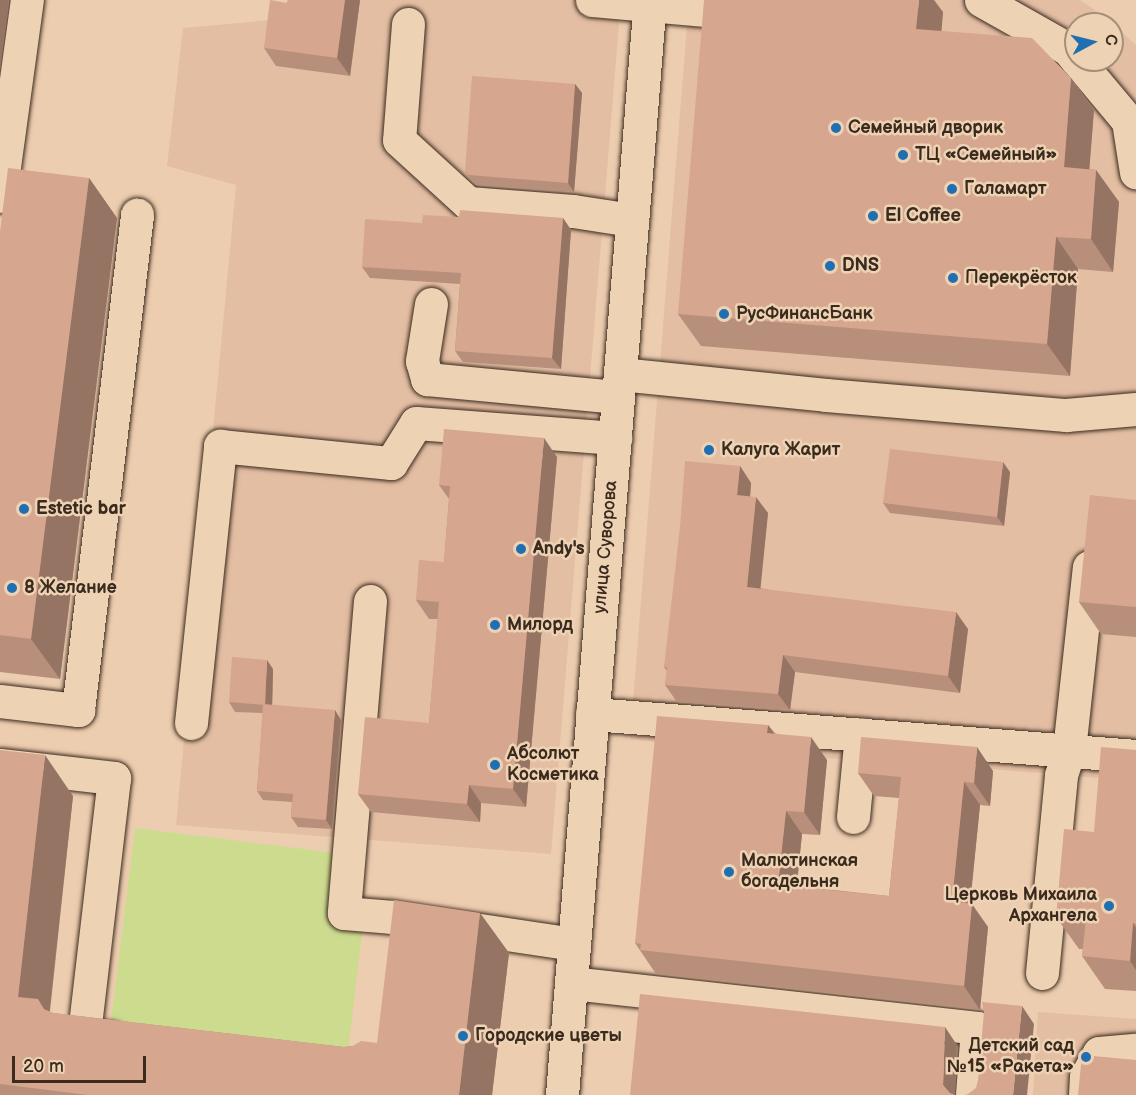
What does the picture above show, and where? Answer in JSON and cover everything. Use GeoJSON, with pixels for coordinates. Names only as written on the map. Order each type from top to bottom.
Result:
{"type":"FeatureCollection","features":[{"type":"Feature","properties":{"kind":"street"},"geometry":{"type":"LineString","coordinates":[[0,196],[27,0]]}},
{"type":"Feature","properties":{"kind":"street"},"geometry":{"type":"LineString","coordinates":[[592,0],[649,2],[754,14]]}},
{"type":"Feature","properties":{"kind":"street"},"geometry":{"type":"LineString","coordinates":[[981,0],[1064,47]]}},
{"type":"Feature","properties":{"kind":"street","name":"улица Суворова"},"geometry":{"type":"LineString","coordinates":[[562,1095],[649,2]]}},
{"type":"Feature","properties":{"kind":"street"},"geometry":{"type":"LineString","coordinates":[[408,24],[399,140],[468,203],[573,211],[632,220]]}},
{"type":"Feature","properties":{"kind":"street"},"geometry":{"type":"LineString","coordinates":[[1086,72],[1128,121],[1136,172]]}},
{"type":"Feature","properties":{"kind":"street"},"geometry":{"type":"LineString","coordinates":[[0,701],[78,710],[137,214]]}},
{"type":"Feature","properties":{"kind":"street"},"geometry":{"type":"LineString","coordinates":[[430,304],[422,361],[427,379],[826,395],[1066,415],[1136,409]]}},
{"type":"Feature","properties":{"kind":"street"},"geometry":{"type":"LineString","coordinates":[[191,723],[220,446],[391,463],[416,423],[615,438]]}},
{"type":"Feature","properties":{"kind":"street"},"geometry":{"type":"LineString","coordinates":[[1042,973],[1061,775],[1069,750],[1092,540]]}},
{"type":"Feature","properties":{"kind":"street"},"geometry":{"type":"LineString","coordinates":[[370,602],[344,913],[393,916],[574,944]]}},
{"type":"Feature","properties":{"kind":"street"},"geometry":{"type":"LineString","coordinates":[[592,714],[1136,756]]}},
{"type":"Feature","properties":{"kind":"street"},"geometry":{"type":"LineString","coordinates":[[853,817],[861,734]]}},
{"type":"Feature","properties":{"kind":"street"},"geometry":{"type":"LineString","coordinates":[[0,765],[114,778],[84,1035],[142,1041]]}},
{"type":"Feature","properties":{"kind":"street"},"geometry":{"type":"LineString","coordinates":[[389,952],[393,916]]}},
{"type":"Feature","properties":{"kind":"street"},"geometry":{"type":"LineString","coordinates":[[571,983],[977,1028],[972,1095]]}},
{"type":"Feature","properties":{"kind":"street"},"geometry":{"type":"LineString","coordinates":[[1084,1095],[1086,1077],[1099,1053],[1136,1050]]}},
{"type":"Feature","properties":{"kind":"shaded area"},"geometry":{"type":"Polygon","coordinates":[[[303,0],[621,0],[551,854],[176,825],[236,185],[167,166],[183,28],[283,19],[303,0]]]}},
{"type":"Feature","properties":{"kind":"shaded area"},"geometry":{"type":"Polygon","coordinates":[[[689,0],[1080,0],[1098,12],[1064,12],[1064,72],[1124,72],[1124,34],[1136,45],[1136,781],[871,759],[805,758],[630,739],[689,0]]]}},
{"type":"Feature","properties":{"kind":"shaded area","name":"Детский сад №15 «Ракета»"},"geometry":{"type":"Polygon","coordinates":[[[1038,1012],[1136,1019],[1136,1095],[1033,1095],[1038,1012]]]}},
{"type":"Feature","properties":{"kind":"green space"},"geometry":{"type":"Polygon","coordinates":[[[135,828],[336,853],[328,921],[363,926],[348,1051],[111,1021],[135,828]]]}},
{"type":"Feature","properties":{"kind":"building"},"geometry":{"type":"Polygon","coordinates":[[[270,0],[287,3],[288,0],[345,0],[337,58],[264,48],[270,0]]]}},
{"type":"Feature","properties":{"kind":"building","name":"ТЦ «Семейный»"},"geometry":{"type":"Polygon","coordinates":[[[704,0],[919,0],[916,29],[1032,38],[1071,78],[1064,167],[1096,170],[1091,239],[1056,237],[1047,344],[678,314],[704,0]]]}},
{"type":"Feature","properties":{"kind":"building"},"geometry":{"type":"Polygon","coordinates":[[[472,76],[575,84],[568,183],[469,175],[465,171],[472,76]]]}},
{"type":"Feature","properties":{"kind":"building"},"geometry":{"type":"Polygon","coordinates":[[[8,168],[89,178],[31,639],[0,635],[0,232],[8,168]]]}},
{"type":"Feature","properties":{"kind":"building"},"geometry":{"type":"Polygon","coordinates":[[[460,210],[563,218],[552,358],[455,351],[461,273],[362,267],[365,219],[422,223],[423,215],[459,217],[460,210]]]}},
{"type":"Feature","properties":{"kind":"building"},"geometry":{"type":"Polygon","coordinates":[[[444,429],[544,438],[513,789],[469,785],[467,804],[358,794],[365,717],[429,723],[439,602],[416,600],[419,560],[444,562],[450,486],[439,485],[444,429]]]}},
{"type":"Feature","properties":{"kind":"building"},"geometry":{"type":"Polygon","coordinates":[[[890,449],[1003,462],[997,517],[883,503],[890,449]]]}},
{"type":"Feature","properties":{"kind":"building"},"geometry":{"type":"Polygon","coordinates":[[[685,461],[740,466],[737,495],[756,497],[747,587],[956,612],[948,676],[783,655],[778,694],[665,685],[667,667],[664,667],[685,461]]]}},
{"type":"Feature","properties":{"kind":"building"},"geometry":{"type":"Polygon","coordinates":[[[1090,495],[1136,500],[1136,607],[1079,602],[1090,495]]]}},
{"type":"Feature","properties":{"kind":"building"},"geometry":{"type":"Polygon","coordinates":[[[232,657],[267,660],[265,705],[229,702],[232,657]]]}},
{"type":"Feature","properties":{"kind":"building"},"geometry":{"type":"Polygon","coordinates":[[[263,704],[335,710],[326,820],[291,817],[293,794],[257,791],[263,704]]]}},
{"type":"Feature","properties":{"kind":"building"},"geometry":{"type":"Polygon","coordinates":[[[657,716],[768,725],[767,733],[811,737],[804,812],[786,811],[778,885],[889,896],[901,777],[858,773],[861,737],[977,747],[974,783],[964,782],[952,901],[972,904],[964,986],[640,950],[641,944],[635,943],[657,716]]]}},
{"type":"Feature","properties":{"kind":"building"},"geometry":{"type":"Polygon","coordinates":[[[1101,747],[1136,750],[1136,924],[1133,923],[1130,961],[1082,956],[1086,919],[1056,917],[1064,829],[1094,832],[1101,747]]]}},
{"type":"Feature","properties":{"kind":"building"},"geometry":{"type":"Polygon","coordinates":[[[0,750],[45,755],[18,997],[38,999],[44,1009],[53,1013],[344,1047],[353,1046],[361,1041],[377,1043],[394,900],[480,913],[459,1095],[88,1095],[0,1084],[0,750]]]}},
{"type":"Feature","properties":{"kind":"building"},"geometry":{"type":"Polygon","coordinates":[[[640,994],[945,1027],[943,1085],[955,1095],[630,1095],[640,994]]]}},
{"type":"Feature","properties":{"kind":"building"},"geometry":{"type":"Polygon","coordinates":[[[982,1002],[1022,1006],[1013,1095],[965,1095],[976,1088],[978,1080],[984,1012],[982,1002]]]}},
{"type":"Feature","properties":{"kind":"building"},"geometry":{"type":"Polygon","coordinates":[[[1082,1055],[1136,1060],[1136,1095],[1078,1095],[1082,1055]]]}},
{"type":"Feature","properties":{"kind":"place","name":"Семейный дворик"},"geometry":{"type":"Point","coordinates":[836,128]}},
{"type":"Feature","properties":{"kind":"place","name":"ТЦ «Семейный»"},"geometry":{"type":"Point","coordinates":[903,155]}},
{"type":"Feature","properties":{"kind":"place","name":"Галамарт"},"geometry":{"type":"Point","coordinates":[952,189]}},
{"type":"Feature","properties":{"kind":"place","name":"El Coffee"},"geometry":{"type":"Point","coordinates":[873,216]}},
{"type":"Feature","properties":{"kind":"place","name":"DNS"},"geometry":{"type":"Point","coordinates":[830,266]}},
{"type":"Feature","properties":{"kind":"place","name":"Перекрёсток"},"geometry":{"type":"Point","coordinates":[953,278]}},
{"type":"Feature","properties":{"kind":"place","name":"РусФинансБанк"},"geometry":{"type":"Point","coordinates":[724,314]}},
{"type":"Feature","properties":{"kind":"place","name":"Калуга Жарит"},"geometry":{"type":"Point","coordinates":[709,450]}},
{"type":"Feature","properties":{"kind":"place","name":"Estetic bar"},"geometry":{"type":"Point","coordinates":[24,509]}},
{"type":"Feature","properties":{"kind":"place","name":"Andy's"},"geometry":{"type":"Point","coordinates":[521,549]}},
{"type":"Feature","properties":{"kind":"place","name":"8 Желание"},"geometry":{"type":"Point","coordinates":[12,588]}},
{"type":"Feature","properties":{"kind":"place","name":"Милорд"},"geometry":{"type":"Point","coordinates":[495,625]}},
{"type":"Feature","properties":{"kind":"place","name":"Абсолют Косметика"},"geometry":{"type":"Point","coordinates":[495,765]}},
{"type":"Feature","properties":{"kind":"place","name":"Малютинская богадельня"},"geometry":{"type":"Point","coordinates":[729,872]}},
{"type":"Feature","properties":{"kind":"place","name":"Церковь Михаила Архангела"},"geometry":{"type":"Point","coordinates":[1109,906]}},
{"type":"Feature","properties":{"kind":"place","name":"Городские цветы"},"geometry":{"type":"Point","coordinates":[463,1036]}},
{"type":"Feature","properties":{"kind":"place","name":"Детский сад №15 «Ракета»"},"geometry":{"type":"Point","coordinates":[1086,1057]}}]}
